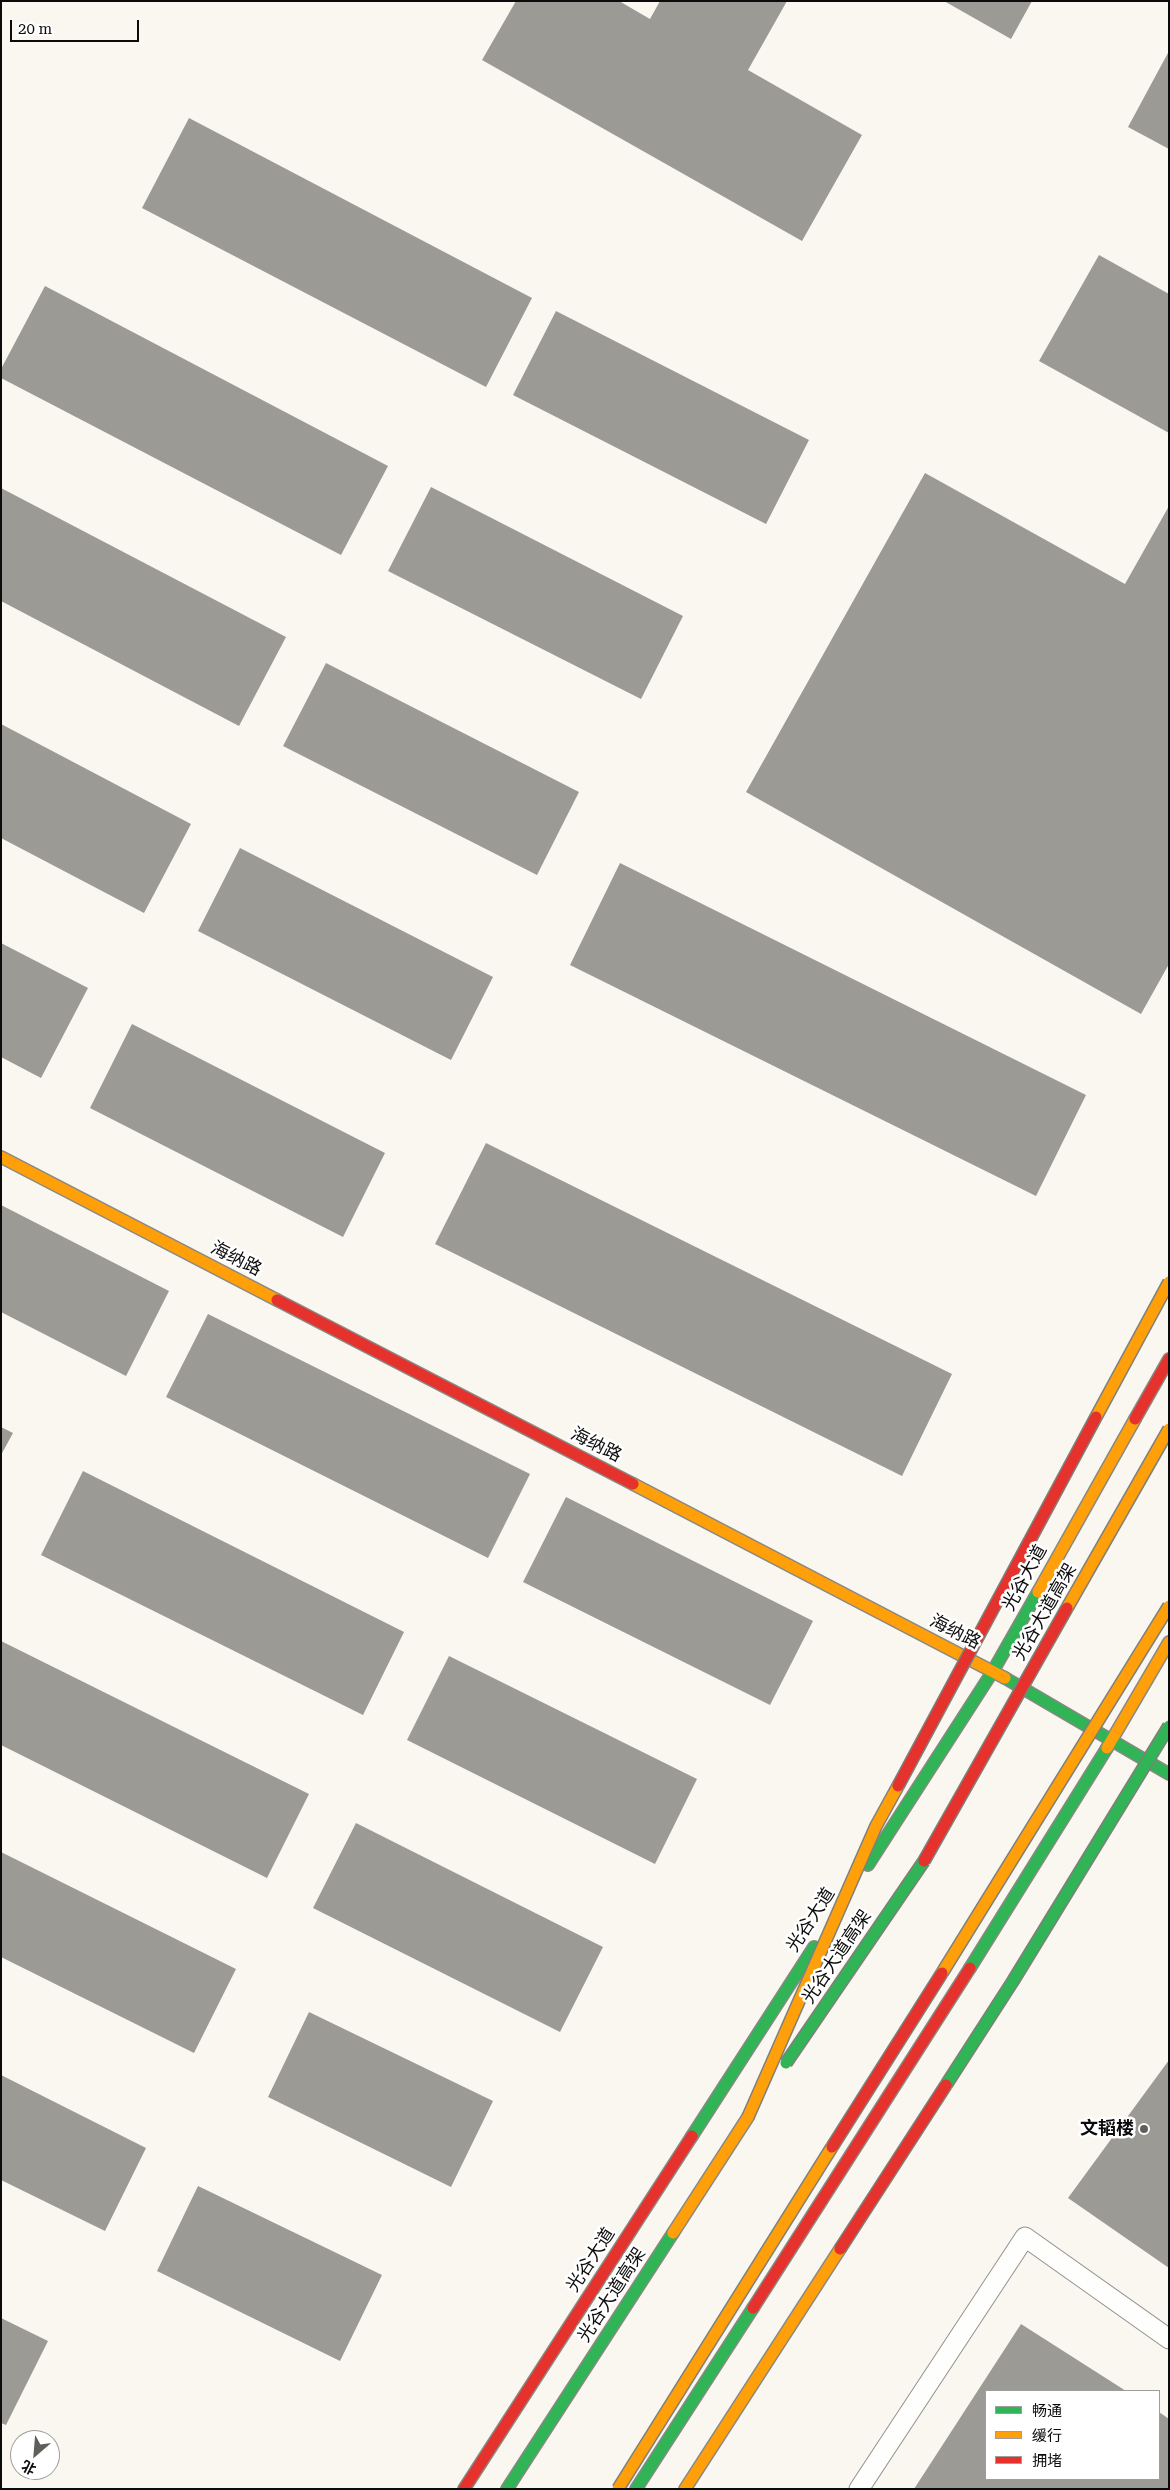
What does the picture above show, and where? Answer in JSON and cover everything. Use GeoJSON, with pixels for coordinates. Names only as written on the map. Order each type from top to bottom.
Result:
{"type":"FeatureCollection","features":[{"type":"Feature","properties":{"kind":"main road","name":"海纳路"},"geometry":{"type":"LineString","coordinates":[[1,1157],[993,1671],[1169,1774]]}},
{"type":"Feature","properties":{"kind":"main road"},"geometry":{"type":"LineString","coordinates":[[748,2117],[876,1826],[1169,1282]]}},
{"type":"Feature","properties":{"kind":"main road","name":"光谷大道"},"geometry":{"type":"LineString","coordinates":[[464,2489],[993,1671],[1169,1359]]}},
{"type":"Feature","properties":{"kind":"main road","name":"光谷大道高架"},"geometry":{"type":"LineString","coordinates":[[507,2489],[748,2117],[923,1863],[1169,1429]]}},
{"type":"Feature","properties":{"kind":"main road"},"geometry":{"type":"LineString","coordinates":[[618,2489],[1070,1768],[1169,1606]]}},
{"type":"Feature","properties":{"kind":"main road"},"geometry":{"type":"LineString","coordinates":[[636,2489],[884,2107],[1112,1740],[1169,1642]]}},
{"type":"Feature","properties":{"kind":"main road"},"geometry":{"type":"LineString","coordinates":[[685,2489],[1013,1981],[1169,1726]]}},
{"type":"Feature","properties":{"kind":"lane"},"geometry":{"type":"LineString","coordinates":[[858,2489],[1025,2237],[1169,2338]]}},
{"type":"Feature","properties":{"kind":"building"},"geometry":{"type":"Polygon","coordinates":[[[516,1],[619,1],[650,19],[660,1],[787,1],[748,70],[862,135],[802,241],[482,60],[516,1]]]}},
{"type":"Feature","properties":{"kind":"building"},"geometry":{"type":"Polygon","coordinates":[[[944,1],[1032,1],[1011,39],[944,1]]]}},
{"type":"Feature","properties":{"kind":"building"},"geometry":{"type":"Polygon","coordinates":[[[1169,51],[1169,149],[1128,127],[1169,51]]]}},
{"type":"Feature","properties":{"kind":"building"},"geometry":{"type":"Polygon","coordinates":[[[189,118],[532,298],[486,387],[142,208],[189,118]]]}},
{"type":"Feature","properties":{"kind":"building"},"geometry":{"type":"Polygon","coordinates":[[[1099,255],[1169,294],[1169,433],[1039,361],[1099,255]]]}},
{"type":"Feature","properties":{"kind":"building"},"geometry":{"type":"Polygon","coordinates":[[[45,286],[388,466],[341,555],[1,378],[1,369],[45,286]]]}},
{"type":"Feature","properties":{"kind":"building"},"geometry":{"type":"Polygon","coordinates":[[[556,311],[809,440],[766,524],[513,395],[556,311]]]}},
{"type":"Feature","properties":{"kind":"building"},"geometry":{"type":"Polygon","coordinates":[[[925,473],[1125,584],[1169,506],[1169,964],[1141,1014],[746,792],[925,473]]]}},
{"type":"Feature","properties":{"kind":"building"},"geometry":{"type":"Polygon","coordinates":[[[431,487],[683,616],[641,699],[388,571],[431,487]]]}},
{"type":"Feature","properties":{"kind":"building"},"geometry":{"type":"Polygon","coordinates":[[[1,488],[286,637],[239,726],[1,601],[1,488]]]}},
{"type":"Feature","properties":{"kind":"building"},"geometry":{"type":"Polygon","coordinates":[[[326,663],[579,792],[537,875],[283,746],[326,663]]]}},
{"type":"Feature","properties":{"kind":"building"},"geometry":{"type":"Polygon","coordinates":[[[1,724],[191,824],[144,913],[1,838],[1,724]]]}},
{"type":"Feature","properties":{"kind":"building"},"geometry":{"type":"Polygon","coordinates":[[[240,848],[493,977],[451,1060],[198,931],[240,848]]]}},
{"type":"Feature","properties":{"kind":"building"},"geometry":{"type":"Polygon","coordinates":[[[620,863],[1086,1095],[1036,1196],[570,965],[620,863]]]}},
{"type":"Feature","properties":{"kind":"building"},"geometry":{"type":"Polygon","coordinates":[[[1,943],[88,988],[41,1078],[1,1057],[1,943]]]}},
{"type":"Feature","properties":{"kind":"building"},"geometry":{"type":"Polygon","coordinates":[[[132,1024],[385,1153],[343,1237],[90,1108],[132,1024]]]}},
{"type":"Feature","properties":{"kind":"building"},"geometry":{"type":"Polygon","coordinates":[[[486,1143],[952,1374],[902,1476],[435,1244],[486,1143]]]}},
{"type":"Feature","properties":{"kind":"building"},"geometry":{"type":"Polygon","coordinates":[[[1,1205],[169,1291],[126,1376],[1,1312],[1,1205]]]}},
{"type":"Feature","properties":{"kind":"building"},"geometry":{"type":"Polygon","coordinates":[[[208,1314],[530,1474],[488,1558],[166,1397],[208,1314]]]}},
{"type":"Feature","properties":{"kind":"building"},"geometry":{"type":"Polygon","coordinates":[[[1,1427],[13,1433],[1,1455],[1,1427]]]}},
{"type":"Feature","properties":{"kind":"building"},"geometry":{"type":"Polygon","coordinates":[[[83,1471],[404,1632],[363,1715],[41,1555],[83,1471]]]}},
{"type":"Feature","properties":{"kind":"building"},"geometry":{"type":"Polygon","coordinates":[[[566,1497],[813,1621],[770,1705],[523,1582],[566,1497]]]}},
{"type":"Feature","properties":{"kind":"building"},"geometry":{"type":"Polygon","coordinates":[[[1,1641],[309,1794],[267,1878],[1,1745],[1,1641]]]}},
{"type":"Feature","properties":{"kind":"building"},"geometry":{"type":"Polygon","coordinates":[[[449,1656],[697,1779],[655,1864],[407,1740],[449,1656]]]}},
{"type":"Feature","properties":{"kind":"building"},"geometry":{"type":"Polygon","coordinates":[[[356,1823],[603,1947],[560,2032],[313,1908],[356,1823]]]}},
{"type":"Feature","properties":{"kind":"building"},"geometry":{"type":"Polygon","coordinates":[[[1,1852],[236,1969],[194,2053],[1,1957],[1,1852]]]}},
{"type":"Feature","properties":{"kind":"building"},"geometry":{"type":"Polygon","coordinates":[[[309,2012],[493,2101],[451,2187],[268,2097],[309,2012]]]}},
{"type":"Feature","properties":{"kind":"building","name":"文韬楼"},"geometry":{"type":"Polygon","coordinates":[[[1169,2060],[1169,2268],[1068,2198],[1169,2060]]]}},
{"type":"Feature","properties":{"kind":"building"},"geometry":{"type":"Polygon","coordinates":[[[1,2075],[146,2148],[105,2231],[1,2180],[1,2075]]]}},
{"type":"Feature","properties":{"kind":"building"},"geometry":{"type":"Polygon","coordinates":[[[198,2186],[382,2275],[340,2361],[157,2271],[198,2186]]]}},
{"type":"Feature","properties":{"kind":"building"},"geometry":{"type":"Polygon","coordinates":[[[1,2318],[48,2341],[6,2425],[1,2423],[1,2318]]]}},
{"type":"Feature","properties":{"kind":"building"},"geometry":{"type":"Polygon","coordinates":[[[1021,2324],[1124,2390],[985,2390],[985,2480],[1160,2480],[1160,2413],[1169,2419],[1169,2489],[914,2489],[1021,2324]]]}},
{"type":"Feature","properties":{"kind":"traffic: fast"},"geometry":{"type":"LineString","coordinates":[[868,1865],[993,1671],[1038,1592]]}},
{"type":"Feature","properties":{"kind":"traffic: fast"},"geometry":{"type":"LineString","coordinates":[[1005,1678],[1169,1774]]}},
{"type":"Feature","properties":{"kind":"traffic: fast"},"geometry":{"type":"LineString","coordinates":[[946,2085],[1013,1981],[1169,1726]]}},
{"type":"Feature","properties":{"kind":"traffic: fast"},"geometry":{"type":"LineString","coordinates":[[970,1968],[1107,1748]]}},
{"type":"Feature","properties":{"kind":"traffic: fast"},"geometry":{"type":"LineString","coordinates":[[786,2063],[924,1861]]}},
{"type":"Feature","properties":{"kind":"traffic: fast"},"geometry":{"type":"LineString","coordinates":[[692,2136],[814,1947]]}},
{"type":"Feature","properties":{"kind":"traffic: fast"},"geometry":{"type":"LineString","coordinates":[[507,2489],[673,2233]]}},
{"type":"Feature","properties":{"kind":"traffic: fast"},"geometry":{"type":"LineString","coordinates":[[636,2489],[753,2308]]}},
{"type":"Feature","properties":{"kind":"traffic: slow"},"geometry":{"type":"LineString","coordinates":[[1,1157],[277,1300]]}},
{"type":"Feature","properties":{"kind":"traffic: slow"},"geometry":{"type":"LineString","coordinates":[[1096,1417],[1169,1282]]}},
{"type":"Feature","properties":{"kind":"traffic: slow"},"geometry":{"type":"LineString","coordinates":[[1038,1592],[1135,1419]]}},
{"type":"Feature","properties":{"kind":"traffic: slow"},"geometry":{"type":"LineString","coordinates":[[1067,1608],[1169,1429]]}},
{"type":"Feature","properties":{"kind":"traffic: slow"},"geometry":{"type":"LineString","coordinates":[[633,1484],[1005,1678]]}},
{"type":"Feature","properties":{"kind":"traffic: slow"},"geometry":{"type":"LineString","coordinates":[[942,1973],[1169,1606]]}},
{"type":"Feature","properties":{"kind":"traffic: slow"},"geometry":{"type":"LineString","coordinates":[[1107,1748],[1169,1642]]}},
{"type":"Feature","properties":{"kind":"traffic: slow"},"geometry":{"type":"LineString","coordinates":[[748,2117],[876,1826],[898,1786]]}},
{"type":"Feature","properties":{"kind":"traffic: slow"},"geometry":{"type":"LineString","coordinates":[[673,2233],[748,2117]]}},
{"type":"Feature","properties":{"kind":"traffic: slow"},"geometry":{"type":"LineString","coordinates":[[618,2489],[832,2147]]}},
{"type":"Feature","properties":{"kind":"traffic: slow"},"geometry":{"type":"LineString","coordinates":[[685,2489],[840,2249]]}},
{"type":"Feature","properties":{"kind":"traffic: jam"},"geometry":{"type":"LineString","coordinates":[[277,1300],[633,1484]]}},
{"type":"Feature","properties":{"kind":"traffic: jam"},"geometry":{"type":"LineString","coordinates":[[1135,1419],[1169,1359]]}},
{"type":"Feature","properties":{"kind":"traffic: jam"},"geometry":{"type":"LineString","coordinates":[[898,1786],[1096,1417]]}},
{"type":"Feature","properties":{"kind":"traffic: jam"},"geometry":{"type":"LineString","coordinates":[[924,1861],[1067,1608]]}},
{"type":"Feature","properties":{"kind":"traffic: jam"},"geometry":{"type":"LineString","coordinates":[[753,2308],[970,1968]]}},
{"type":"Feature","properties":{"kind":"traffic: jam"},"geometry":{"type":"LineString","coordinates":[[832,2147],[942,1973]]}},
{"type":"Feature","properties":{"kind":"traffic: jam"},"geometry":{"type":"LineString","coordinates":[[840,2249],[946,2085]]}},
{"type":"Feature","properties":{"kind":"traffic: jam"},"geometry":{"type":"LineString","coordinates":[[464,2489],[692,2136]]}},
{"type":"Feature","properties":{"kind":"place","name":"文韬楼"},"geometry":{"type":"Point","coordinates":[1144,2129]}}]}
